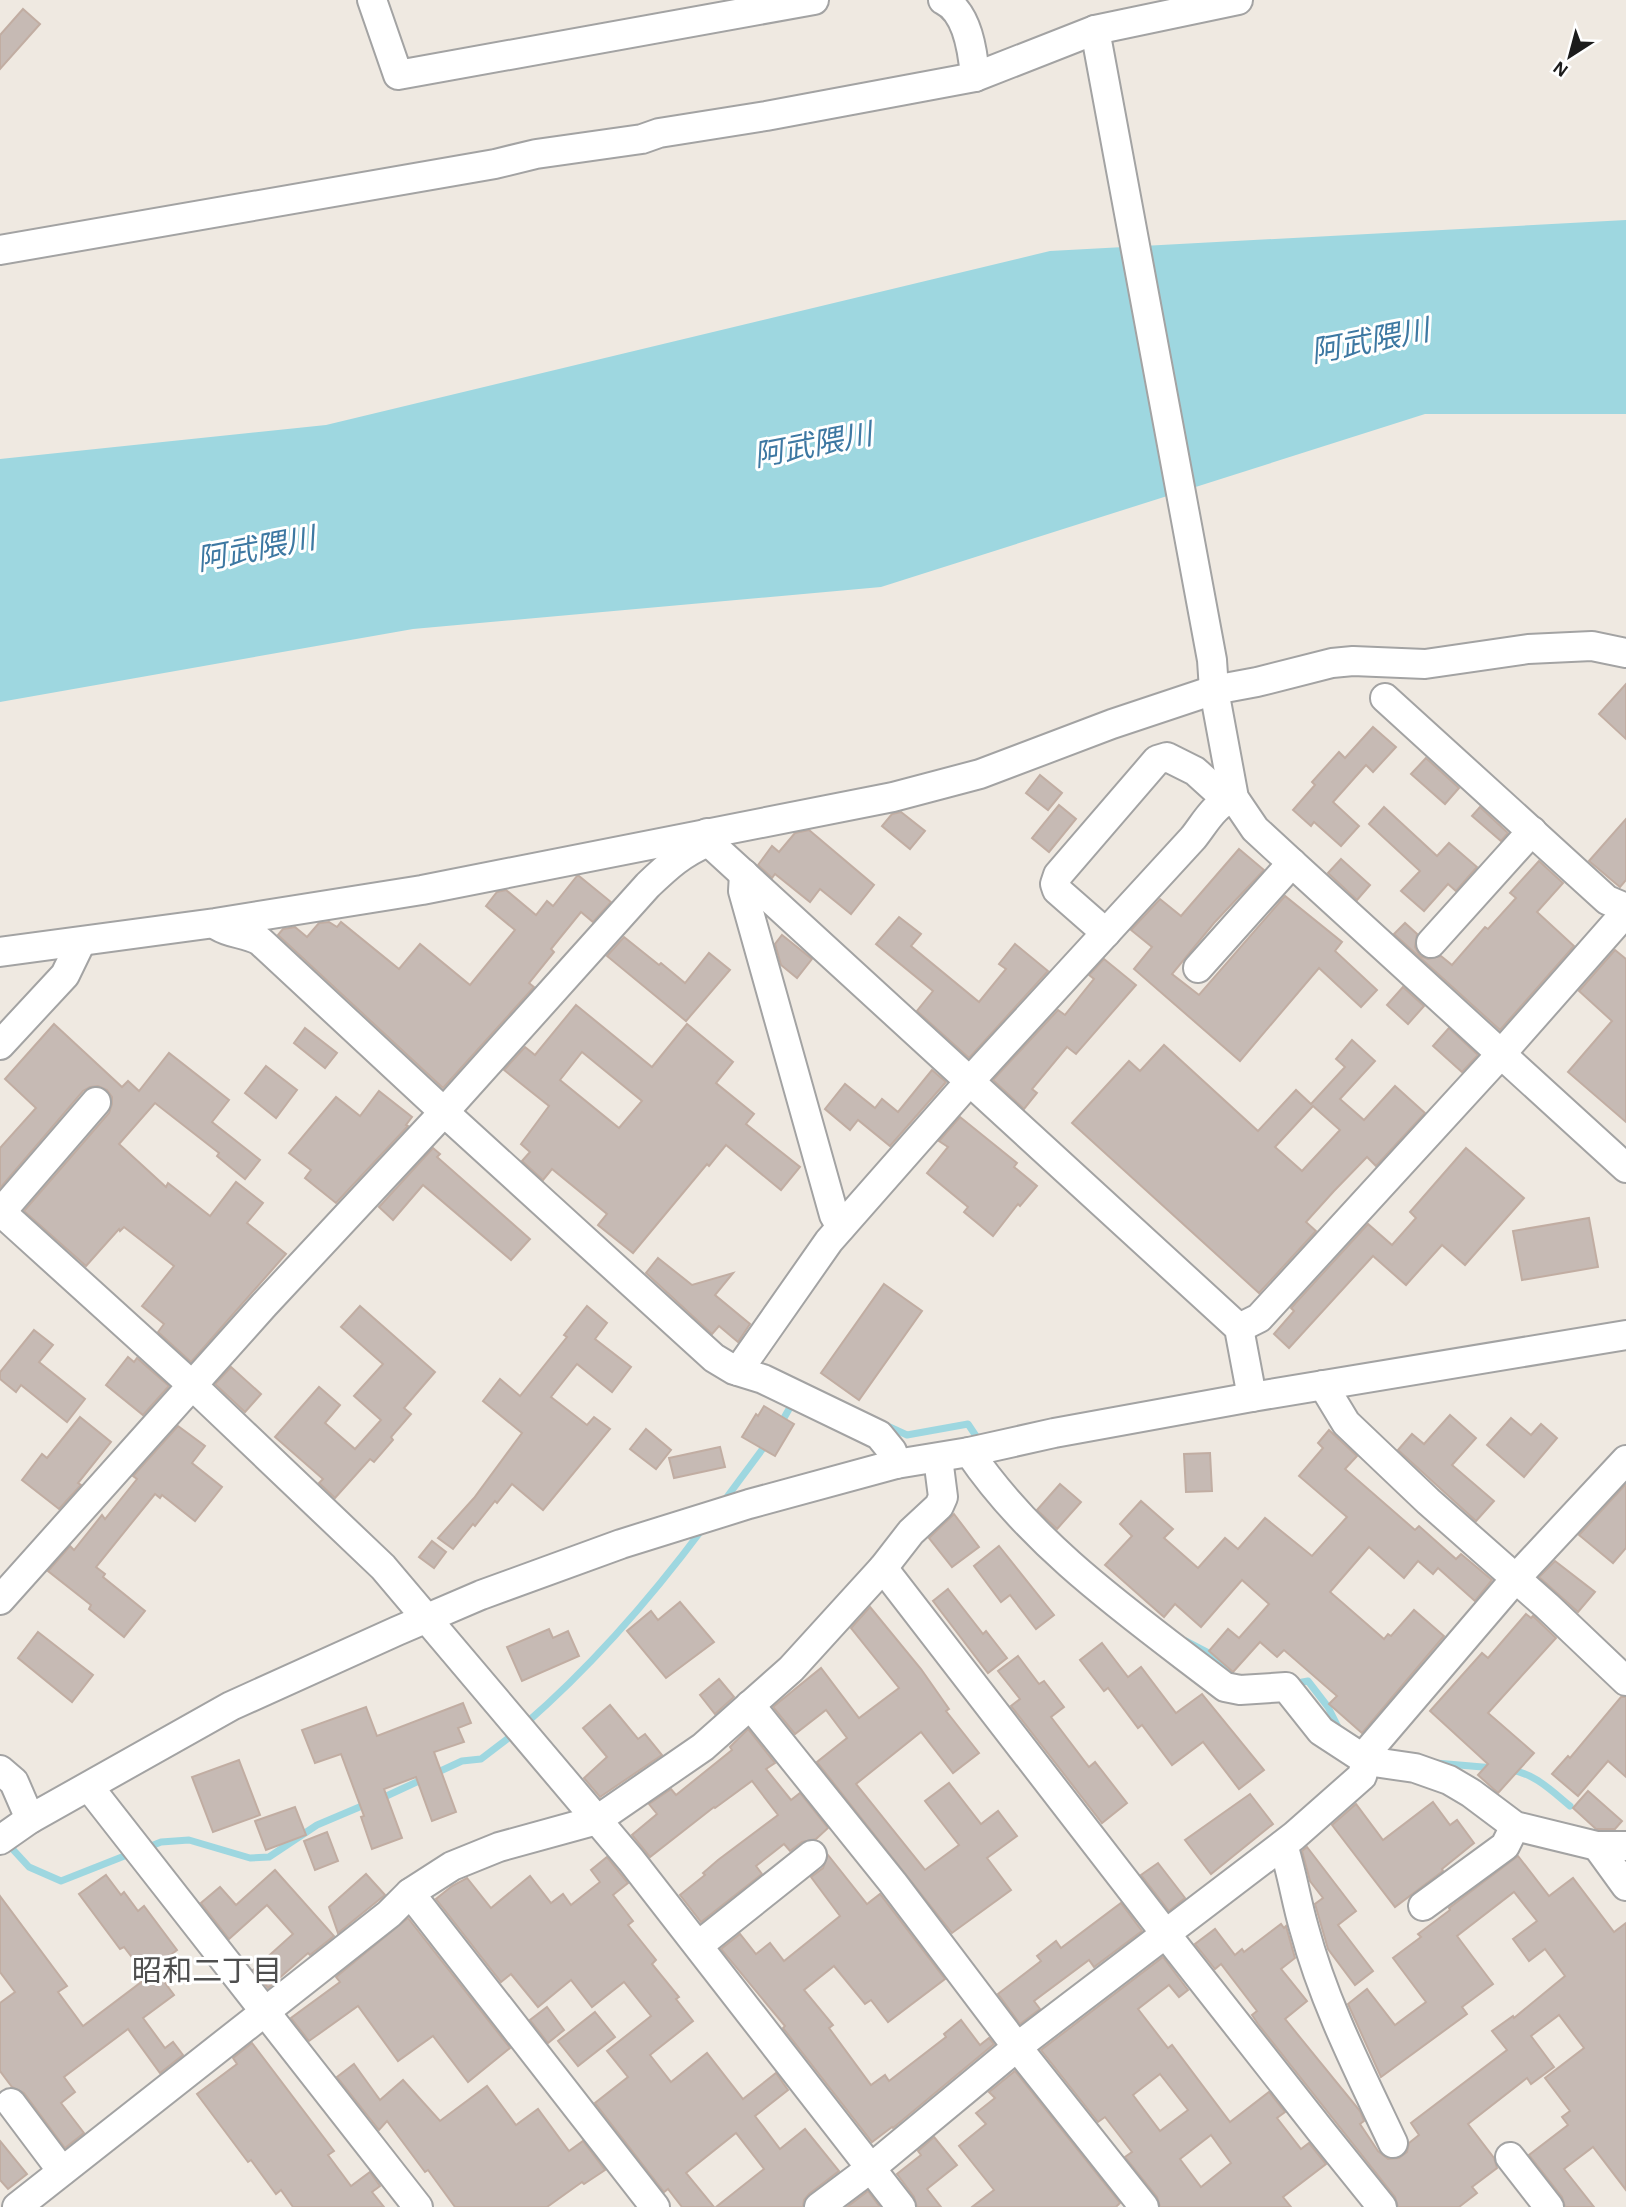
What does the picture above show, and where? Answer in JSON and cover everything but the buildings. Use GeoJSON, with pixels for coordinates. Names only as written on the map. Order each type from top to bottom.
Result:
{"type":"FeatureCollection","features":[{"type":"Feature","properties":{"kind":"street"},"geometry":{"type":"LineString","coordinates":[[373,0],[398,75],[814,0]]}},
{"type":"Feature","properties":{"kind":"street"},"geometry":{"type":"LineString","coordinates":[[943,0],[950,3],[971,37],[975,77]]}},
{"type":"Feature","properties":{"kind":"street"},"geometry":{"type":"LineString","coordinates":[[0,250],[481,166],[536,154],[642,139],[659,133],[975,77],[1214,3],[1238,0]]}},
{"type":"Feature","properties":{"kind":"street"},"geometry":{"type":"LineString","coordinates":[[1097,41],[1212,660],[1231,799]]}},
{"type":"Feature","properties":{"kind":"street"},"geometry":{"type":"LineString","coordinates":[[0,951],[215,923],[422,890],[709,837],[893,797],[980,774],[1121,721],[1214,690],[1332,663],[1353,661],[1425,664],[1528,649],[1592,646],[1626,653]]}},
{"type":"Feature","properties":{"kind":"street"},"geometry":{"type":"LineString","coordinates":[[1239,1328],[1259,1318],[1501,1054],[1626,910],[1607,900],[1385,698]]}},
{"type":"Feature","properties":{"kind":"street"},"geometry":{"type":"LineString","coordinates":[[1105,933],[1057,890],[1055,884],[1058,875],[1157,760],[1167,757],[1185,765],[1231,799],[1255,829],[1626,1168]]}},
{"type":"Feature","properties":{"kind":"street"},"geometry":{"type":"LineString","coordinates":[[738,1371],[841,1227],[969,1082],[1194,838],[1216,809],[1231,799]]}},
{"type":"Feature","properties":{"kind":"street"},"geometry":{"type":"LineString","coordinates":[[1431,943],[1532,831]]}},
{"type":"Feature","properties":{"kind":"street"},"geometry":{"type":"LineString","coordinates":[[709,837],[715,847],[744,874],[1239,1328],[1252,1396]]}},
{"type":"Feature","properties":{"kind":"street"},"geometry":{"type":"LineString","coordinates":[[0,1600],[648,885],[687,850],[709,837]]}},
{"type":"Feature","properties":{"kind":"street"},"geometry":{"type":"LineString","coordinates":[[1198,968],[1292,863]]}},
{"type":"Feature","properties":{"kind":"street"},"geometry":{"type":"LineString","coordinates":[[744,874],[743,891],[834,1215],[841,1227]]}},
{"type":"Feature","properties":{"kind":"street"},"geometry":{"type":"LineString","coordinates":[[215,923],[221,928],[246,933],[260,941],[714,1358],[879,1435],[892,1451],[896,1464]]}},
{"type":"Feature","properties":{"kind":"street"},"geometry":{"type":"LineString","coordinates":[[0,1045],[65,975],[81,942]]}},
{"type":"Feature","properties":{"kind":"street"},"geometry":{"type":"LineString","coordinates":[[96,1102],[0,1212],[193,1386],[383,1567],[699,1945],[901,2207]]}},
{"type":"Feature","properties":{"kind":"street"},"geometry":{"type":"LineString","coordinates":[[0,1840],[30,1819],[231,1706],[481,1595],[621,1544],[749,1504],[896,1464],[969,1452],[1054,1433],[1252,1396],[1626,1335]]}},
{"type":"Feature","properties":{"kind":"street"},"geometry":{"type":"LineString","coordinates":[[1323,1385],[1346,1423],[1626,1681]]}},
{"type":"Feature","properties":{"kind":"street"},"geometry":{"type":"LineString","coordinates":[[969,1452],[1005,1501],[1060,1555],[1111,1599],[1225,1687],[1240,1690],[1286,1687],[1321,1731],[1367,1761],[1415,1768],[1448,1780],[1471,1793],[1515,1826],[1597,1846],[1626,1846]]}},
{"type":"Feature","properties":{"kind":"street"},"geometry":{"type":"LineString","coordinates":[[17,2207],[388,1914],[410,1893],[452,1866],[499,1847],[597,1820],[703,1747],[791,1669],[883,1568],[911,1532],[933,1512],[943,1497],[938,1458]]}},
{"type":"Feature","properties":{"kind":"street"},"geometry":{"type":"LineString","coordinates":[[819,2207],[871,2168],[1017,2047],[1283,1845],[1338,1799],[1362,1776],[1369,1750],[1516,1578],[1626,1460]]}},
{"type":"Feature","properties":{"kind":"street"},"geometry":{"type":"LineString","coordinates":[[883,1568],[1165,1933],[1382,2207]]}},
{"type":"Feature","properties":{"kind":"street"},"geometry":{"type":"LineString","coordinates":[[750,1705],[893,1883],[1017,2047],[1144,2207]]}},
{"type":"Feature","properties":{"kind":"street"},"geometry":{"type":"LineString","coordinates":[[0,1770],[14,1783],[30,1819]]}},
{"type":"Feature","properties":{"kind":"street"},"geometry":{"type":"LineString","coordinates":[[89,1787],[418,2207]]}},
{"type":"Feature","properties":{"kind":"street"},"geometry":{"type":"LineString","coordinates":[[0,1803],[30,1819]]}},
{"type":"Feature","properties":{"kind":"street"},"geometry":{"type":"LineString","coordinates":[[1423,1906],[1505,1846],[1515,1826]]}},
{"type":"Feature","properties":{"kind":"street"},"geometry":{"type":"LineString","coordinates":[[1283,1845],[1303,1928],[1316,1966],[1334,2014],[1393,2143]]}},
{"type":"Feature","properties":{"kind":"street"},"geometry":{"type":"LineString","coordinates":[[1597,1846],[1626,1886]]}},
{"type":"Feature","properties":{"kind":"street"},"geometry":{"type":"LineString","coordinates":[[699,1945],[811,1855]]}},
{"type":"Feature","properties":{"kind":"street"},"geometry":{"type":"LineString","coordinates":[[410,1893],[655,2207]]}},
{"type":"Feature","properties":{"kind":"street"},"geometry":{"type":"LineString","coordinates":[[11,2103],[62,2171]]}},
{"type":"Feature","properties":{"kind":"street"},"geometry":{"type":"LineString","coordinates":[[1510,2157],[1549,2207]]}},
{"type":"Feature","properties":{"kind":"water","name":"阿武隈川"},"geometry":{"type":"Polygon","coordinates":[[[1626,220],[1626,414],[1425,414],[881,587],[413,629],[0,702],[0,459],[326,425],[1050,251],[1626,220]]]}},
{"type":"Feature","properties":{"kind":"waterway"},"geometry":{"type":"LineString","coordinates":[[780,1425],[793,1402]]}},
{"type":"Feature","properties":{"kind":"waterway"},"geometry":{"type":"LineString","coordinates":[[883,1424],[907,1435],[968,1424],[980,1442]]}},
{"type":"Feature","properties":{"kind":"waterway"},"geometry":{"type":"LineString","coordinates":[[724,1501],[767,1443]]}},
{"type":"Feature","properties":{"kind":"waterway"},"geometry":{"type":"LineString","coordinates":[[524,1725],[573,1680],[619,1631],[704,1527]]}},
{"type":"Feature","properties":{"kind":"waterway"},"geometry":{"type":"LineString","coordinates":[[1186,1641],[1207,1652],[1237,1680]]}},
{"type":"Feature","properties":{"kind":"waterway"},"geometry":{"type":"LineString","coordinates":[[1292,1684],[1308,1681],[1328,1707],[1340,1731]]}},
{"type":"Feature","properties":{"kind":"waterway"},"geometry":{"type":"LineString","coordinates":[[380,1799],[462,1761],[481,1759],[515,1733]]}},
{"type":"Feature","properties":{"kind":"waterway"},"geometry":{"type":"LineString","coordinates":[[1436,1763],[1494,1768]]}},
{"type":"Feature","properties":{"kind":"waterway"},"geometry":{"type":"LineString","coordinates":[[1509,1770],[1534,1778],[1570,1806]]}},
{"type":"Feature","properties":{"kind":"waterway"},"geometry":{"type":"LineString","coordinates":[[146,1848],[161,1842],[189,1840],[250,1858],[269,1857],[317,1825],[369,1803]]}},
{"type":"Feature","properties":{"kind":"waterway"},"geometry":{"type":"LineString","coordinates":[[6,1842],[29,1867],[61,1881],[132,1853]]}},
{"type":"Feature","properties":{"kind":"district","name":"昭和二丁目"},"geometry":{"type":"Point","coordinates":[207,1971]}}]}
